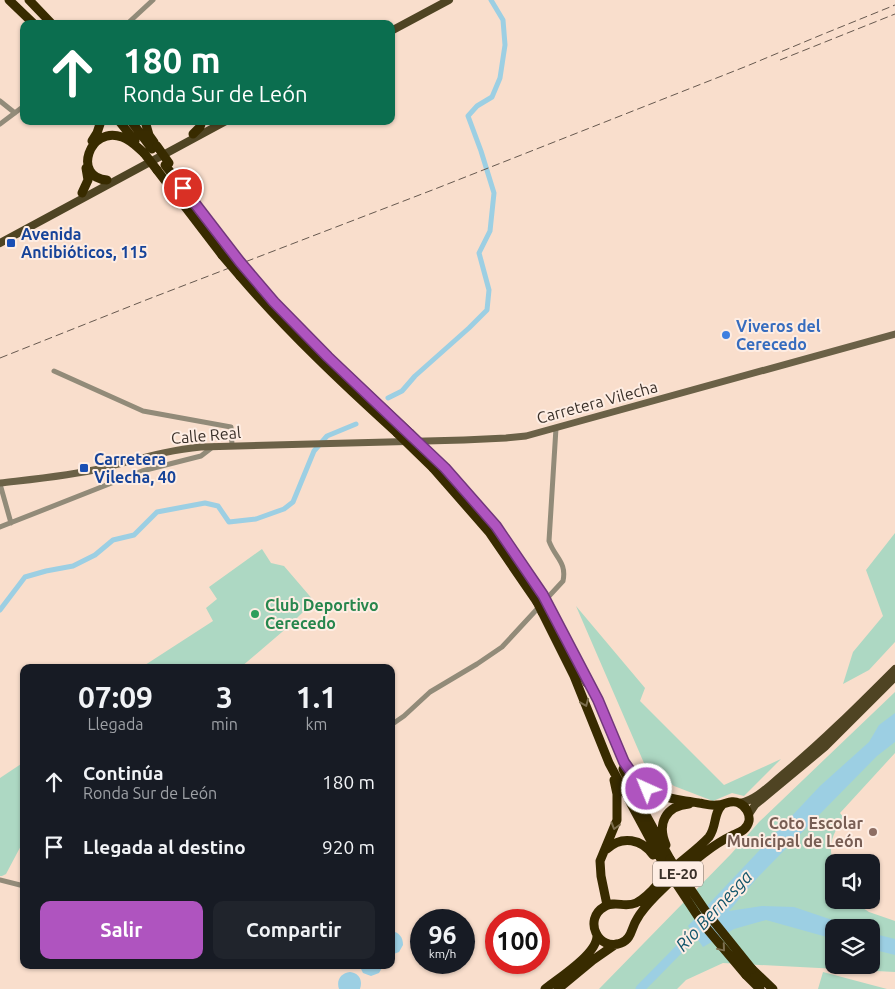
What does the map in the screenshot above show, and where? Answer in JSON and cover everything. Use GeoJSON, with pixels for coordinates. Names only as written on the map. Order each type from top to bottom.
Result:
{"type":"FeatureCollection","features":[{"type":"Feature","properties":{"kind":"highway"},"geometry":{"type":"LineString","coordinates":[[8,0],[30,20]]}},
{"type":"Feature","properties":{"kind":"highway"},"geometry":{"type":"LineString","coordinates":[[29,0],[49,20]]}},
{"type":"Feature","properties":{"kind":"highway"},"geometry":{"type":"LineString","coordinates":[[92,181],[85,159],[86,150],[100,125]]}},
{"type":"Feature","properties":{"kind":"highway"},"geometry":{"type":"LineString","coordinates":[[124,125],[151,149]]}},
{"type":"Feature","properties":{"kind":"highway"},"geometry":{"type":"LineString","coordinates":[[134,125],[231,251],[244,274],[302,344],[433,468],[489,532],[540,599]]}},
{"type":"Feature","properties":{"kind":"highway"},"geometry":{"type":"LineString","coordinates":[[146,125],[151,149]]}},
{"type":"Feature","properties":{"kind":"highway"},"geometry":{"type":"LineString","coordinates":[[193,134],[201,125]]}},
{"type":"Feature","properties":{"kind":"highway"},"geometry":{"type":"LineString","coordinates":[[92,181],[88,166],[88,155],[92,145],[99,139],[108,135],[120,136],[151,149]]}},
{"type":"Feature","properties":{"kind":"highway"},"geometry":{"type":"LineString","coordinates":[[166,168],[222,255],[410,433],[445,468],[496,526],[598,700],[624,762],[638,782],[656,794],[670,799],[710,805],[722,805],[731,802],[740,803],[744,806],[749,814],[749,820],[744,830],[734,835],[725,833],[706,808],[692,804],[681,805],[670,811],[665,818],[662,829],[669,861]]}},
{"type":"Feature","properties":{"kind":"highway"},"geometry":{"type":"LineString","coordinates":[[82,193],[92,181],[98,179],[106,180]]}},
{"type":"Feature","properties":{"kind":"highway"},"geometry":{"type":"LineString","coordinates":[[545,608],[609,762],[617,794],[617,820],[603,852],[600,867],[605,891],[615,905],[631,914],[634,925],[633,931],[626,940],[616,944],[558,989]]}},
{"type":"Feature","properties":{"kind":"highway"},"geometry":{"type":"LineString","coordinates":[[586,679],[630,784],[703,924],[749,972],[773,989]]}},
{"type":"Feature","properties":{"kind":"highway"},"geometry":{"type":"LineString","coordinates":[[609,762],[669,861],[683,877],[760,989]]}},
{"type":"Feature","properties":{"kind":"highway"},"geometry":{"type":"LineString","coordinates":[[716,819],[722,805]]}},
{"type":"Feature","properties":{"kind":"highway","name":"LE-20"},"geometry":{"type":"LineString","coordinates":[[615,905],[638,902],[651,892],[666,874],[709,837],[716,819]]}},
{"type":"Feature","properties":{"kind":"highway","name":"LE-20"},"geometry":{"type":"LineString","coordinates":[[634,925],[643,911],[676,876],[708,849],[734,835]]}},
{"type":"Feature","properties":{"kind":"highway"},"geometry":{"type":"LineString","coordinates":[[603,852],[613,844],[629,840],[644,844],[669,861]]}},
{"type":"Feature","properties":{"kind":"highway"},"geometry":{"type":"LineString","coordinates":[[615,905],[602,908],[595,916],[594,928],[597,936],[605,943],[616,944]]}},
{"type":"Feature","properties":{"kind":"highway"},"geometry":{"type":"LineString","coordinates":[[545,989],[588,954],[595,945],[597,936]]}},
{"type":"Feature","properties":{"kind":"main road"},"geometry":{"type":"LineString","coordinates":[[395,29],[449,0]]}},
{"type":"Feature","properties":{"kind":"main road"},"geometry":{"type":"LineString","coordinates":[[106,180],[208,125]]}},
{"type":"Feature","properties":{"kind":"main road"},"geometry":{"type":"LineString","coordinates":[[176,148],[214,125]]}},
{"type":"Feature","properties":{"kind":"main road"},"geometry":{"type":"LineString","coordinates":[[0,243],[219,125]]}},
{"type":"Feature","properties":{"kind":"main road"},"geometry":{"type":"LineString","coordinates":[[32,226],[41,218],[88,192],[92,181],[101,186],[142,164],[156,159]]}},
{"type":"Feature","properties":{"kind":"main road"},"geometry":{"type":"LineString","coordinates":[[0,237],[82,193]]}},
{"type":"Feature","properties":{"kind":"main road"},"geometry":{"type":"LineString","coordinates":[[740,803],[754,798],[799,761],[845,720],[895,669]]}},
{"type":"Feature","properties":{"kind":"main road"},"geometry":{"type":"LineString","coordinates":[[749,814],[758,802],[825,747],[895,677]]}},
{"type":"Feature","properties":{"kind":"street"},"geometry":{"type":"LineString","coordinates":[[131,20],[153,0]]}},
{"type":"Feature","properties":{"kind":"street"},"geometry":{"type":"LineString","coordinates":[[0,100],[15,113]]}},
{"type":"Feature","properties":{"kind":"street"},"geometry":{"type":"LineString","coordinates":[[0,124],[20,109]]}},
{"type":"Feature","properties":{"kind":"street","name":"Carretera Vilecha"},"geometry":{"type":"LineString","coordinates":[[298,444],[526,436],[895,334]]}},
{"type":"Feature","properties":{"kind":"street"},"geometry":{"type":"LineString","coordinates":[[54,371],[143,411],[231,427],[232,445]]}},
{"type":"Feature","properties":{"kind":"street"},"geometry":{"type":"LineString","coordinates":[[395,722],[430,692],[477,664],[502,646],[563,581],[565,571],[563,564],[552,549],[549,541],[556,428]]}},
{"type":"Feature","properties":{"kind":"street","name":"Calle Real"},"geometry":{"type":"LineString","coordinates":[[0,483],[81,473],[164,452],[197,447],[298,444]]}},
{"type":"Feature","properties":{"kind":"street"},"geometry":{"type":"LineString","coordinates":[[0,527],[121,479],[200,456],[214,446]]}},
{"type":"Feature","properties":{"kind":"street"},"geometry":{"type":"LineString","coordinates":[[197,447],[200,456]]}},
{"type":"Feature","properties":{"kind":"street"},"geometry":{"type":"LineString","coordinates":[[183,460],[193,454],[197,447]]}},
{"type":"Feature","properties":{"kind":"street"},"geometry":{"type":"LineString","coordinates":[[0,483],[11,523]]}},
{"type":"Feature","properties":{"kind":"street"},"geometry":{"type":"LineString","coordinates":[[0,880],[20,885]]}},
{"type":"Feature","properties":{"kind":"green space"},"geometry":{"type":"Polygon","coordinates":[[[895,533],[895,642],[869,670],[843,684],[853,652],[883,616],[866,570],[895,533]]]}},
{"type":"Feature","properties":{"kind":"green space","name":"Club Deportivo Cerecedo"},"geometry":{"type":"Polygon","coordinates":[[[262,549],[271,563],[284,566],[314,601],[289,626],[245,664],[147,664],[213,621],[206,608],[217,599],[209,587],[262,549]]]}},
{"type":"Feature","properties":{"kind":"green space"},"geometry":{"type":"Polygon","coordinates":[[[576,606],[645,688],[640,701],[724,785],[781,759],[744,796],[732,793],[713,801],[674,786],[644,763],[576,606]]]}},
{"type":"Feature","properties":{"kind":"green space"},"geometry":{"type":"Polygon","coordinates":[[[895,692],[895,753],[840,813],[844,818],[834,833],[831,854],[825,854],[825,909],[864,909],[895,921],[895,972],[880,971],[880,919],[825,919],[825,968],[723,963],[686,980],[677,989],[599,989],[731,854],[759,822],[895,692]]]}},
{"type":"Feature","properties":{"kind":"green space"},"geometry":{"type":"Polygon","coordinates":[[[20,765],[20,848],[6,874],[2,876],[0,876],[0,778],[20,765]]]}},
{"type":"Feature","properties":{"kind":"green space"},"geometry":{"type":"Polygon","coordinates":[[[823,972],[887,989],[818,989],[823,972]]]}},
{"type":"Feature","properties":{"kind":"water"},"geometry":{"type":"Polygon","coordinates":[[[895,713],[895,742],[877,756],[758,877],[729,911],[762,906],[794,907],[829,919],[825,919],[825,936],[766,920],[734,929],[703,947],[688,926],[820,786],[869,742],[879,725],[895,713]]]}},
{"type":"Feature","properties":{"kind":"water"},"geometry":{"type":"Polygon","coordinates":[[[395,932],[400,935],[403,945],[399,952],[395,954],[395,932]]]}},
{"type":"Feature","properties":{"kind":"water"},"geometry":{"type":"Polygon","coordinates":[[[880,935],[895,939],[895,955],[880,951],[880,935]]]}},
{"type":"Feature","properties":{"kind":"water"},"geometry":{"type":"Polygon","coordinates":[[[361,969],[381,969],[379,973],[371,976],[363,973],[361,969]]]}},
{"type":"Feature","properties":{"kind":"water"},"geometry":{"type":"Polygon","coordinates":[[[350,972],[359,977],[360,989],[339,989],[338,983],[340,978],[350,972]]]}},
{"type":"Feature","properties":{"kind":"waterway"},"geometry":{"type":"LineString","coordinates":[[388,398],[402,391],[415,376],[487,310],[489,290],[479,253],[490,231],[494,193],[468,116],[477,106],[492,97],[500,78],[505,45],[503,20],[491,0]]}},
{"type":"Feature","properties":{"kind":"waterway"},"geometry":{"type":"LineString","coordinates":[[0,610],[25,577],[73,566],[95,555],[113,540],[134,535],[157,512],[205,503],[218,506],[229,522],[256,519],[284,509],[293,502],[314,451],[327,436],[356,424]]}},
{"type":"Feature","properties":{"kind":"waterway","name":"Río Bernesga"},"geometry":{"type":"LineString","coordinates":[[640,989],[702,926]]}},
{"type":"Feature","properties":{"kind":"railway"},"geometry":{"type":"LineString","coordinates":[[0,358],[747,66],[895,5]]}},
{"type":"Feature","properties":{"kind":"railway"},"geometry":{"type":"LineString","coordinates":[[780,60],[895,14]]}},
{"type":"Feature","properties":{"kind":"place","name":"Avenida Antibióticos, 115"},"geometry":{"type":"Point","coordinates":[11,243]}},
{"type":"Feature","properties":{"kind":"place","name":"Viveros del Cerecedo"},"geometry":{"type":"Point","coordinates":[726,335]}},
{"type":"Feature","properties":{"kind":"place","name":"Carretera Vilecha, 40"},"geometry":{"type":"Point","coordinates":[84,468]}},
{"type":"Feature","properties":{"kind":"place","name":"Club Deportivo Cerecedo"},"geometry":{"type":"Point","coordinates":[255,614]}},
{"type":"Feature","properties":{"kind":"place","name":"Coto Escolar Municipal de León"},"geometry":{"type":"Point","coordinates":[873,832]}},
{"type":"Feature","properties":{"kind":"route"},"geometry":{"type":"LineString","coordinates":[[183,188],[240,262],[274,302],[341,370],[445,468],[496,526],[530,574],[566,637],[598,700],[624,762],[638,782],[647,789]]}}]}
